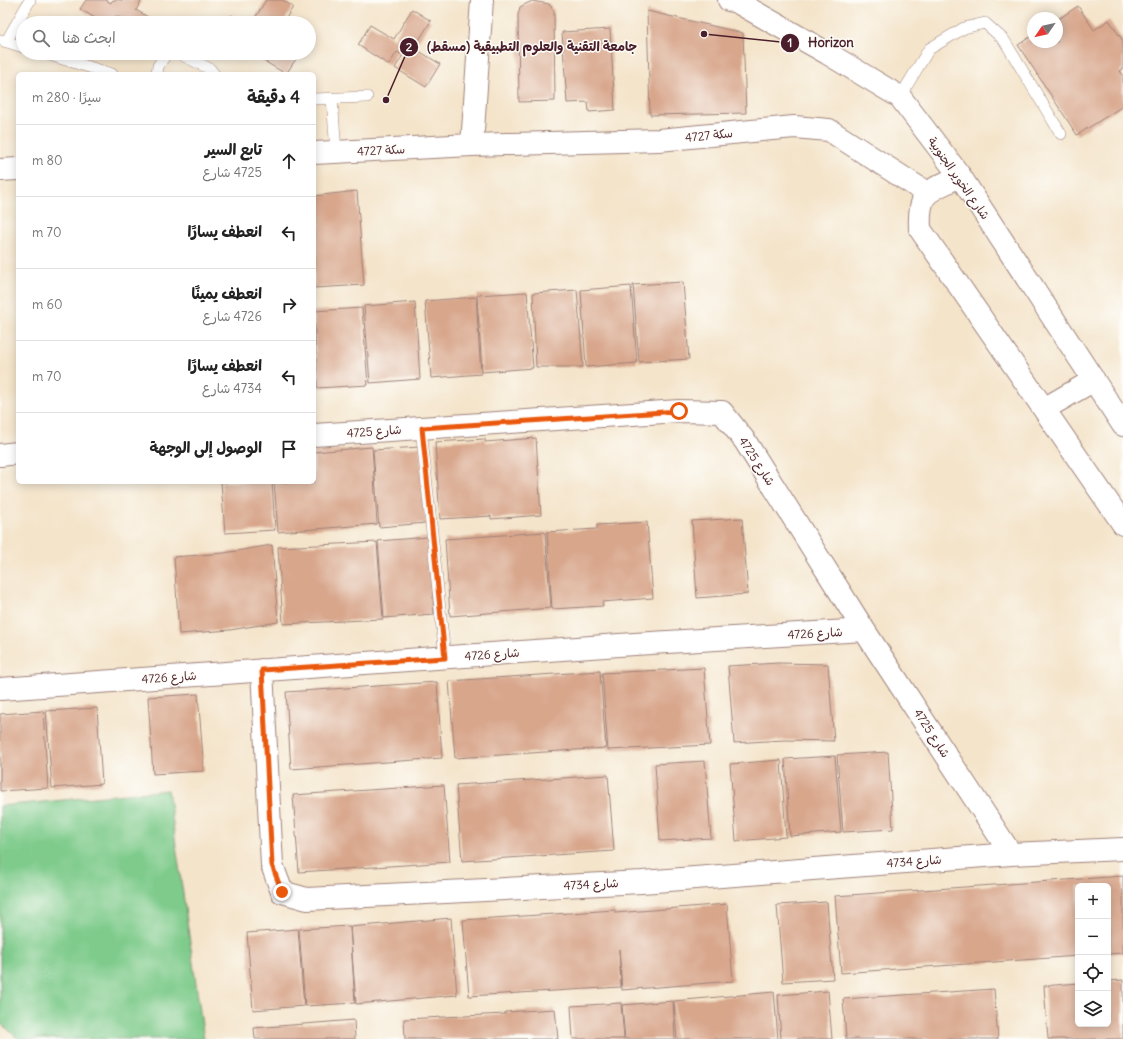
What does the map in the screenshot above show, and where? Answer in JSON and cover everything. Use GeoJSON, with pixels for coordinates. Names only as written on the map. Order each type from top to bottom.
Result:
{"type":"FeatureCollection","features":[{"type":"Feature","properties":{"kind":"street"},"geometry":{"type":"LineString","coordinates":[[472,145],[482,0]]}},
{"type":"Feature","properties":{"kind":"street","name":"شارع الخوير الجنوبية"},"geometry":{"type":"LineString","coordinates":[[735,1],[827,53],[900,97],[960,176],[1123,425]]}},
{"type":"Feature","properties":{"kind":"street","name":"سكة 4727"},"geometry":{"type":"LineString","coordinates":[[316,154],[472,145],[659,140],[801,127],[829,130],[927,192]]}},
{"type":"Feature","properties":{"kind":"street"},"geometry":{"type":"LineString","coordinates":[[0,170],[16,169]]}},
{"type":"Feature","properties":{"kind":"street"},"geometry":{"type":"LineString","coordinates":[[960,176],[927,192],[919,209],[920,230],[1123,524]]}},
{"type":"Feature","properties":{"kind":"street"},"geometry":{"type":"LineString","coordinates":[[1044,409],[1094,380]]}},
{"type":"Feature","properties":{"kind":"street","name":"4725 شارع"},"geometry":{"type":"LineString","coordinates":[[316,435],[679,411],[722,412],[745,441],[864,630],[1011,854]]}},
{"type":"Feature","properties":{"kind":"street"},"geometry":{"type":"LineString","coordinates":[[0,455],[16,454]]}},
{"type":"Feature","properties":{"kind":"street","name":"4726 شارع"},"geometry":{"type":"LineString","coordinates":[[0,689],[864,630]]}},
{"type":"Feature","properties":{"kind":"street","name":"4734 شارع"},"geometry":{"type":"LineString","coordinates":[[262,670],[272,865],[282,892],[307,900],[642,882],[1011,854],[1123,849]]}},
{"type":"Feature","properties":{"kind":"lane"},"geometry":{"type":"LineString","coordinates":[[19,16],[30,0]]}},
{"type":"Feature","properties":{"kind":"lane"},"geometry":{"type":"LineString","coordinates":[[16,21],[3,41],[16,45]]}},
{"type":"Feature","properties":{"kind":"lane"},"geometry":{"type":"LineString","coordinates":[[900,97],[929,49],[964,28],[984,23],[1004,40],[1061,134]]}},
{"type":"Feature","properties":{"kind":"lane"},"geometry":{"type":"LineString","coordinates":[[66,60],[105,72]]}},
{"type":"Feature","properties":{"kind":"lane"},"geometry":{"type":"LineString","coordinates":[[158,72],[161,60]]}},
{"type":"Feature","properties":{"kind":"lane"},"geometry":{"type":"LineString","coordinates":[[192,60],[210,69],[212,72]]}},
{"type":"Feature","properties":{"kind":"lane"},"geometry":{"type":"LineString","coordinates":[[316,100],[367,97]]}},
{"type":"Feature","properties":{"kind":"lane"},"geometry":{"type":"LineString","coordinates":[[332,98],[336,152]]}},
{"type":"Feature","properties":{"kind":"lane"},"geometry":{"type":"LineString","coordinates":[[422,428],[445,658]]}},
{"type":"Feature","properties":{"kind":"green space"},"geometry":{"type":"Polygon","coordinates":[[[168,790],[204,1039],[19,1039],[0,1023],[0,806],[168,790]]]}},
{"type":"Feature","properties":{"kind":"building"},"geometry":{"type":"Polygon","coordinates":[[[86,0],[106,0],[111,3],[113,0],[142,0],[136,10],[146,16],[92,16],[80,9],[86,0]]]}},
{"type":"Feature","properties":{"kind":"building"},"geometry":{"type":"Polygon","coordinates":[[[266,0],[283,0],[293,7],[287,16],[256,16],[266,0]]]}},
{"type":"Feature","properties":{"kind":"building"},"geometry":{"type":"Polygon","coordinates":[[[532,1],[549,4],[554,11],[555,101],[519,102],[518,15],[520,7],[532,1]]]}},
{"type":"Feature","properties":{"kind":"building"},"geometry":{"type":"Polygon","coordinates":[[[1078,6],[1094,30],[1109,20],[1123,41],[1123,69],[1120,71],[1123,75],[1123,106],[1077,135],[1018,45],[1027,39],[1027,48],[1063,48],[1063,16],[1078,6]]]}},
{"type":"Feature","properties":{"kind":"building"},"geometry":{"type":"Polygon","coordinates":[[[412,9],[431,21],[414,48],[440,64],[426,87],[395,68],[403,55],[397,52],[389,65],[358,45],[370,25],[394,39],[412,9]]]}},
{"type":"Feature","properties":{"kind":"building"},"geometry":{"type":"Polygon","coordinates":[[[647,11],[743,33],[746,113],[650,115],[647,11]]]}},
{"type":"Feature","properties":{"kind":"building"},"geometry":{"type":"Polygon","coordinates":[[[610,29],[615,110],[589,112],[588,102],[567,103],[562,32],[610,29]]]}},
{"type":"Feature","properties":{"kind":"building"},"geometry":{"type":"Polygon","coordinates":[[[262,60],[295,60],[287,72],[283,72],[262,60]]]}},
{"type":"Feature","properties":{"kind":"building"},"geometry":{"type":"Polygon","coordinates":[[[357,191],[364,285],[316,288],[316,196],[357,191]]]}},
{"type":"Feature","properties":{"kind":"building"},"geometry":{"type":"Polygon","coordinates":[[[683,282],[689,359],[639,362],[633,285],[683,282]]]}},
{"type":"Feature","properties":{"kind":"building"},"geometry":{"type":"Polygon","coordinates":[[[631,286],[637,363],[586,367],[581,290],[631,286]]]}},
{"type":"Feature","properties":{"kind":"building"},"geometry":{"type":"Polygon","coordinates":[[[577,290],[583,367],[536,367],[533,293],[577,290]]]}},
{"type":"Feature","properties":{"kind":"building"},"geometry":{"type":"Polygon","coordinates":[[[527,292],[533,368],[482,372],[477,295],[527,292]]]}},
{"type":"Feature","properties":{"kind":"building"},"geometry":{"type":"Polygon","coordinates":[[[476,297],[481,374],[431,378],[425,301],[476,297]]]}},
{"type":"Feature","properties":{"kind":"building"},"geometry":{"type":"Polygon","coordinates":[[[415,302],[420,379],[370,383],[364,306],[415,302]]]}},
{"type":"Feature","properties":{"kind":"building"},"geometry":{"type":"Polygon","coordinates":[[[362,308],[368,385],[317,388],[316,311],[362,308]]]}},
{"type":"Feature","properties":{"kind":"building"},"geometry":{"type":"Polygon","coordinates":[[[536,438],[541,515],[491,519],[491,516],[440,519],[435,442],[485,439],[485,442],[536,438]]]}},
{"type":"Feature","properties":{"kind":"building"},"geometry":{"type":"Polygon","coordinates":[[[372,447],[377,524],[278,532],[274,484],[316,484],[316,452],[372,447]]]}},
{"type":"Feature","properties":{"kind":"building"},"geometry":{"type":"Polygon","coordinates":[[[420,447],[426,523],[379,527],[373,450],[420,447]]]}},
{"type":"Feature","properties":{"kind":"building"},"geometry":{"type":"Polygon","coordinates":[[[221,484],[272,484],[275,530],[225,533],[221,484]]]}},
{"type":"Feature","properties":{"kind":"building"},"geometry":{"type":"Polygon","coordinates":[[[742,518],[748,594],[697,598],[692,521],[742,518]]]}},
{"type":"Feature","properties":{"kind":"building"},"geometry":{"type":"Polygon","coordinates":[[[647,522],[653,598],[602,602],[603,606],[552,609],[547,532],[597,529],[597,525],[647,522]]]}},
{"type":"Feature","properties":{"kind":"building"},"geometry":{"type":"Polygon","coordinates":[[[545,532],[551,608],[450,616],[445,539],[545,532]]]}},
{"type":"Feature","properties":{"kind":"building"},"geometry":{"type":"Polygon","coordinates":[[[429,537],[434,614],[384,618],[378,541],[429,537]]]}},
{"type":"Feature","properties":{"kind":"building"},"geometry":{"type":"Polygon","coordinates":[[[377,542],[383,619],[283,624],[278,547],[377,542]]]}},
{"type":"Feature","properties":{"kind":"building"},"geometry":{"type":"Polygon","coordinates":[[[272,545],[278,622],[230,630],[179,634],[174,557],[224,553],[272,545]]]}},
{"type":"Feature","properties":{"kind":"building"},"geometry":{"type":"Polygon","coordinates":[[[779,663],[828,664],[834,741],[784,740],[734,743],[728,666],[779,663]]]}},
{"type":"Feature","properties":{"kind":"building"},"geometry":{"type":"Polygon","coordinates":[[[704,668],[710,745],[608,750],[602,673],[704,668]]]}},
{"type":"Feature","properties":{"kind":"building"},"geometry":{"type":"Polygon","coordinates":[[[600,671],[606,748],[455,758],[449,681],[600,671]]]}},
{"type":"Feature","properties":{"kind":"building"},"geometry":{"type":"Polygon","coordinates":[[[437,682],[442,758],[291,769],[286,692],[437,682]]]}},
{"type":"Feature","properties":{"kind":"building"},"geometry":{"type":"Polygon","coordinates":[[[198,694],[204,771],[153,774],[148,697],[198,694]]]}},
{"type":"Feature","properties":{"kind":"building"},"geometry":{"type":"Polygon","coordinates":[[[97,708],[102,784],[52,788],[46,711],[97,708]]]}},
{"type":"Feature","properties":{"kind":"building"},"geometry":{"type":"Polygon","coordinates":[[[43,711],[48,788],[0,791],[0,714],[43,711]]]}},
{"type":"Feature","properties":{"kind":"building"},"geometry":{"type":"Polygon","coordinates":[[[888,752],[893,829],[843,832],[837,755],[888,752]]]}},
{"type":"Feature","properties":{"kind":"building"},"geometry":{"type":"Polygon","coordinates":[[[835,756],[841,832],[790,836],[785,759],[835,756]]]}},
{"type":"Feature","properties":{"kind":"building"},"geometry":{"type":"Polygon","coordinates":[[[781,760],[786,837],[736,841],[730,764],[781,760]]]}},
{"type":"Feature","properties":{"kind":"building"},"geometry":{"type":"Polygon","coordinates":[[[705,761],[711,838],[660,841],[655,764],[705,761]]]}},
{"type":"Feature","properties":{"kind":"building"},"geometry":{"type":"Polygon","coordinates":[[[608,775],[614,851],[462,861],[456,785],[608,775]]]}},
{"type":"Feature","properties":{"kind":"building"},"geometry":{"type":"Polygon","coordinates":[[[444,785],[450,862],[299,872],[293,795],[444,785]]]}},
{"type":"Feature","properties":{"kind":"building"},"geometry":{"type":"Polygon","coordinates":[[[1123,876],[1123,953],[1111,954],[1111,883],[1075,883],[1075,956],[841,973],[835,896],[1123,876]]]}},
{"type":"Feature","properties":{"kind":"building"},"geometry":{"type":"Polygon","coordinates":[[[827,902],[833,979],[783,982],[777,905],[827,902]]]}},
{"type":"Feature","properties":{"kind":"building"},"geometry":{"type":"Polygon","coordinates":[[[727,904],[733,981],[622,990],[619,949],[621,987],[469,996],[463,920],[615,910],[615,913],[727,904]]]}},
{"type":"Feature","properties":{"kind":"building"},"geometry":{"type":"Polygon","coordinates":[[[451,918],[457,995],[356,1004],[350,927],[451,918]]]}},
{"type":"Feature","properties":{"kind":"building"},"geometry":{"type":"Polygon","coordinates":[[[350,926],[355,1003],[305,1006],[299,929],[350,926]]]}},
{"type":"Feature","properties":{"kind":"building"},"geometry":{"type":"Polygon","coordinates":[[[298,929],[304,1006],[253,1010],[247,933],[298,929]]]}},
{"type":"Feature","properties":{"kind":"building"},"geometry":{"type":"Polygon","coordinates":[[[1123,980],[1123,1039],[1048,1039],[1044,986],[1075,983],[1075,1027],[1111,1027],[1111,981],[1123,980]]]}},
{"type":"Feature","properties":{"kind":"building"},"geometry":{"type":"Polygon","coordinates":[[[994,989],[998,1039],[846,1039],[843,999],[994,989]]]}},
{"type":"Feature","properties":{"kind":"building"},"geometry":{"type":"Polygon","coordinates":[[[828,991],[832,1039],[781,1039],[778,995],[828,991]]]}},
{"type":"Feature","properties":{"kind":"building"},"geometry":{"type":"Polygon","coordinates":[[[774,992],[778,1039],[677,1039],[674,1001],[774,992]]]}},
{"type":"Feature","properties":{"kind":"building"},"geometry":{"type":"Polygon","coordinates":[[[673,1001],[675,1039],[625,1039],[622,1005],[673,1001]]]}},
{"type":"Feature","properties":{"kind":"building"},"geometry":{"type":"Polygon","coordinates":[[[621,1003],[624,1039],[573,1039],[571,1006],[621,1003]]]}},
{"type":"Feature","properties":{"kind":"building"},"geometry":{"type":"Polygon","coordinates":[[[555,1009],[558,1039],[405,1039],[404,1019],[505,1014],[505,1012],[555,1009]]]}},
{"type":"Feature","properties":{"kind":"building"},"geometry":{"type":"Polygon","coordinates":[[[354,1020],[355,1039],[255,1039],[254,1028],[354,1020]]]}},
{"type":"Feature","properties":{"kind":"place","name":"Horizon"},"geometry":{"type":"Point","coordinates":[704,34]}},
{"type":"Feature","properties":{"kind":"place","name":"(جامعة التقنية والعلوم التطبيقية (مسقط"},"geometry":{"type":"Point","coordinates":[386,100]}},
{"type":"Feature","properties":{"kind":"route"},"geometry":{"type":"LineString","coordinates":[[282,892],[272,865],[262,670],[445,658],[422,428],[679,411]]}}]}
